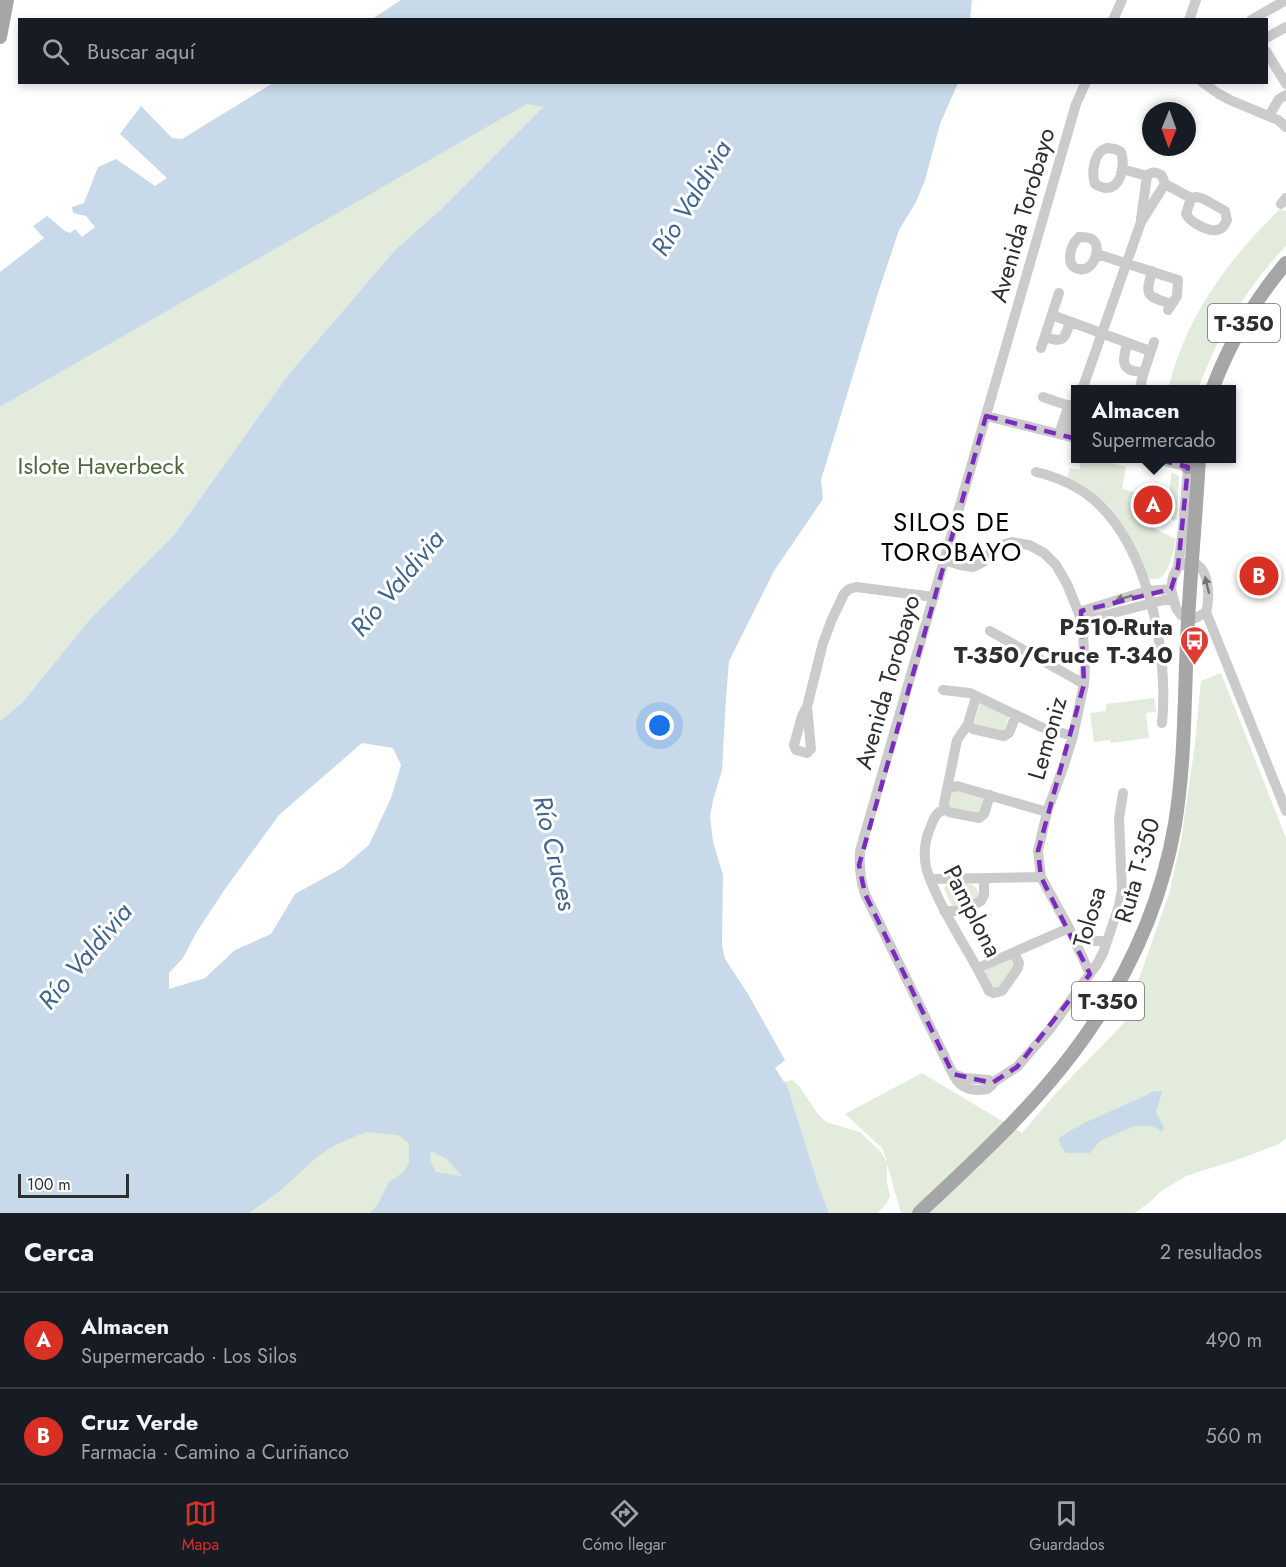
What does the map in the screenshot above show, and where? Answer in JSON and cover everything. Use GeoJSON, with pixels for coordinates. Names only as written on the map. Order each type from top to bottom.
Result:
{"type":"FeatureCollection","features":[{"type":"Feature","properties":{"kind":"main road"},"geometry":{"type":"LineString","coordinates":[[0,37],[7,0]]}},
{"type":"Feature","properties":{"kind":"main road","name":"T-350"},"geometry":{"type":"LineString","coordinates":[[1214,385],[1242,326],[1286,263]]}},
{"type":"Feature","properties":{"kind":"main road","name":"Ruta T-350"},"geometry":{"type":"LineString","coordinates":[[919,1213],[1021,1114],[1084,1039],[1108,1003],[1138,944],[1161,882],[1175,823],[1180,783],[1193,562],[1193,463]]}},
{"type":"Feature","properties":{"kind":"street"},"geometry":{"type":"LineString","coordinates":[[1114,18],[1122,0]]}},
{"type":"Feature","properties":{"kind":"street"},"geometry":{"type":"LineString","coordinates":[[1190,18],[1196,0]]}},
{"type":"Feature","properties":{"kind":"street"},"geometry":{"type":"LineString","coordinates":[[1254,18],[1286,0]]}},
{"type":"Feature","properties":{"kind":"street"},"geometry":{"type":"LineString","coordinates":[[1268,37],[1286,27]]}},
{"type":"Feature","properties":{"kind":"street"},"geometry":{"type":"LineString","coordinates":[[1268,54],[1286,84]]}},
{"type":"Feature","properties":{"kind":"street","name":"Avenida Torobayo"},"geometry":{"type":"LineString","coordinates":[[992,1083],[987,1089],[971,1090],[961,1085],[953,1074],[865,894],[860,880],[860,851],[1076,104],[1085,84]]}},
{"type":"Feature","properties":{"kind":"street"},"geometry":{"type":"LineString","coordinates":[[1205,84],[1219,94],[1280,121],[1279,99],[1286,96]]}},
{"type":"Feature","properties":{"kind":"street"},"geometry":{"type":"LineString","coordinates":[[1084,385],[1141,222],[1165,184],[1160,174],[1151,173],[1147,176],[1122,169]]}},
{"type":"Feature","properties":{"kind":"street"},"geometry":{"type":"LineString","coordinates":[[1141,222],[1147,176]]}},
{"type":"Feature","properties":{"kind":"street"},"geometry":{"type":"LineString","coordinates":[[1165,184],[1191,198]]}},
{"type":"Feature","properties":{"kind":"street"},"geometry":{"type":"LineString","coordinates":[[1097,254],[1152,271],[1178,280],[1177,296],[1169,307],[1148,293],[1152,271]]}},
{"type":"Feature","properties":{"kind":"street"},"geometry":{"type":"LineString","coordinates":[[1041,348],[1059,293]]}},
{"type":"Feature","properties":{"kind":"street"},"geometry":{"type":"LineString","coordinates":[[1052,315],[1127,343],[1152,347],[1141,385]]}},
{"type":"Feature","properties":{"kind":"street"},"geometry":{"type":"LineString","coordinates":[[1044,337],[1061,340],[1070,322]]}},
{"type":"Feature","properties":{"kind":"street"},"geometry":{"type":"LineString","coordinates":[[1127,343],[1124,364],[1126,369],[1144,372]]}},
{"type":"Feature","properties":{"kind":"street"},"geometry":{"type":"LineString","coordinates":[[1043,397],[1071,406]]}},
{"type":"Feature","properties":{"kind":"street"},"geometry":{"type":"LineString","coordinates":[[986,416],[1067,436],[1071,417]]}},
{"type":"Feature","properties":{"kind":"street"},"geometry":{"type":"LineString","coordinates":[[1193,463],[1178,567],[1171,588],[1178,612],[1188,619],[1196,618],[1206,612]]}},
{"type":"Feature","properties":{"kind":"street"},"geometry":{"type":"LineString","coordinates":[[1036,472],[1066,482],[1100,505],[1125,540],[1138,565],[1151,604],[1159,640],[1164,694],[1162,723]]}},
{"type":"Feature","properties":{"kind":"street","name":"Lemoniz"},"geometry":{"type":"LineString","coordinates":[[944,560],[973,567],[983,562],[992,551],[1001,545],[1012,542],[1029,545],[1044,553],[1056,565],[1081,616],[1085,665],[1084,684],[1073,736],[1047,812],[1038,851],[1041,877],[1072,933],[1090,974]]}},
{"type":"Feature","properties":{"kind":"street"},"geometry":{"type":"LineString","coordinates":[[1178,567],[1187,562],[1193,562],[1201,569],[1208,584],[1206,612],[1286,812]]}},
{"type":"Feature","properties":{"kind":"street"},"geometry":{"type":"LineString","coordinates":[[807,707],[823,644],[844,594],[849,589],[856,587],[934,597]]}},
{"type":"Feature","properties":{"kind":"street"},"geometry":{"type":"LineString","coordinates":[[1081,616],[1147,591],[1171,588]]}},
{"type":"Feature","properties":{"kind":"street"},"geometry":{"type":"LineString","coordinates":[[1081,616],[1173,600]]}},
{"type":"Feature","properties":{"kind":"street"},"geometry":{"type":"LineString","coordinates":[[990,631],[1084,684]]}},
{"type":"Feature","properties":{"kind":"street"},"geometry":{"type":"LineString","coordinates":[[943,690],[970,693],[1041,727],[1073,736]]}},
{"type":"Feature","properties":{"kind":"street"},"geometry":{"type":"LineString","coordinates":[[976,697],[968,724],[957,740],[944,804],[945,809],[949,812],[979,818],[984,814],[990,795]]}},
{"type":"Feature","properties":{"kind":"street"},"geometry":{"type":"LineString","coordinates":[[968,724],[973,729],[1004,736],[1009,733],[1016,715]]}},
{"type":"Feature","properties":{"kind":"street"},"geometry":{"type":"LineString","coordinates":[[947,789],[957,786],[1047,812]]}},
{"type":"Feature","properties":{"kind":"street","name":"Tolosa"},"geometry":{"type":"LineString","coordinates":[[992,1083],[1017,1067],[1050,1029],[1103,953],[1122,890],[1119,819],[1124,793]]}},
{"type":"Feature","properties":{"kind":"street","name":"Pamplona"},"geometry":{"type":"LineString","coordinates":[[945,809],[936,815],[926,837],[925,860],[930,879],[944,911],[989,991],[999,992],[1019,967],[1014,953]]}},
{"type":"Feature","properties":{"kind":"street"},"geometry":{"type":"LineString","coordinates":[[930,879],[1041,877]]}},
{"type":"Feature","properties":{"kind":"street"},"geometry":{"type":"LineString","coordinates":[[944,911],[960,911],[981,901],[984,895],[984,879]]}},
{"type":"Feature","properties":{"kind":"street"},"geometry":{"type":"LineString","coordinates":[[978,969],[1014,953],[1072,933],[1092,941],[1107,941]]}},
{"type":"Feature","properties":{"kind":"highlighted area"},"geometry":{"type":"Polygon","coordinates":[[[986,416],[1188,467],[1178,567],[1171,589],[1081,611],[1084,684],[1038,851],[1041,877],[1090,974],[1017,1067],[992,1083],[953,1074],[865,894],[859,865],[986,416]]]}},
{"type":"Feature","properties":{"kind":"green space","name":"Islote Haverbeck"},"geometry":{"type":"Polygon","coordinates":[[[527,103],[544,106],[438,212],[395,250],[288,375],[174,535],[90,619],[22,703],[0,721],[0,407],[527,103]]]}},
{"type":"Feature","properties":{"kind":"green space"},"geometry":{"type":"Polygon","coordinates":[[[1280,209],[1286,211],[1286,246],[1246,295],[1224,331],[1200,385],[1169,385],[1176,363],[1197,314],[1226,270],[1280,209]]]}},
{"type":"Feature","properties":{"kind":"green space"},"geometry":{"type":"Polygon","coordinates":[[[1081,463],[1112,463],[1126,467],[1122,489],[1142,494],[1142,513],[1145,515],[1145,523],[1176,539],[1170,561],[1162,577],[1148,579],[1128,539],[1067,478],[1070,468],[1079,470],[1081,463]]]}},
{"type":"Feature","properties":{"kind":"green space"},"geometry":{"type":"Polygon","coordinates":[[[1171,474],[1179,476],[1177,520],[1173,521],[1168,515],[1171,474]]]}},
{"type":"Feature","properties":{"kind":"green space"},"geometry":{"type":"Polygon","coordinates":[[[1221,673],[1286,838],[1286,1138],[1279,1144],[1186,1176],[1160,1192],[1135,1213],[901,1213],[887,1164],[890,1196],[878,1213],[829,1213],[788,1088],[783,1082],[792,1080],[799,1086],[826,1122],[860,1132],[881,1152],[887,1163],[883,1149],[845,1114],[922,1073],[1022,1133],[1056,1093],[1124,1023],[1136,1006],[1136,987],[1169,894],[1181,841],[1195,744],[1201,681],[1221,673]]]}},
{"type":"Feature","properties":{"kind":"green space"},"geometry":{"type":"Polygon","coordinates":[[[1154,698],[1156,712],[1146,713],[1149,738],[1111,743],[1110,740],[1094,742],[1090,713],[1106,711],[1106,704],[1154,698]]]}},
{"type":"Feature","properties":{"kind":"green space"},"geometry":{"type":"Polygon","coordinates":[[[980,703],[1009,716],[1004,732],[974,724],[980,703]]]}},
{"type":"Feature","properties":{"kind":"green space"},"geometry":{"type":"Polygon","coordinates":[[[953,790],[983,799],[980,813],[948,807],[953,790]]]}},
{"type":"Feature","properties":{"kind":"green space"},"geometry":{"type":"Polygon","coordinates":[[[951,882],[973,885],[979,896],[960,907],[954,907],[944,888],[951,882]]]}},
{"type":"Feature","properties":{"kind":"green space"},"geometry":{"type":"Polygon","coordinates":[[[1011,958],[1016,965],[1000,988],[991,989],[986,970],[1011,958]]]}},
{"type":"Feature","properties":{"kind":"green space"},"geometry":{"type":"Polygon","coordinates":[[[372,1122],[441,1143],[482,1213],[239,1213],[346,1132],[372,1122]]]}},
{"type":"Feature","properties":{"kind":"water"},"geometry":{"type":"Polygon","coordinates":[[[401,0],[972,0],[970,18],[374,18],[401,0]]]}},
{"type":"Feature","properties":{"kind":"water"},"geometry":{"type":"Polygon","coordinates":[[[271,84],[958,84],[940,124],[925,180],[916,202],[899,230],[878,293],[821,480],[823,499],[774,571],[729,661],[722,770],[710,816],[713,842],[723,875],[722,945],[725,959],[748,994],[785,1060],[775,1068],[788,1088],[829,1213],[369,1213],[377,1206],[389,1182],[402,1173],[409,1164],[409,1143],[398,1135],[367,1132],[335,1145],[317,1157],[281,1190],[249,1213],[0,1213],[0,721],[22,703],[90,619],[174,535],[288,375],[395,250],[438,212],[543,107],[527,104],[0,407],[0,272],[44,238],[33,226],[47,216],[65,231],[70,233],[75,229],[82,237],[95,227],[86,216],[73,213],[72,207],[84,203],[98,167],[116,159],[155,186],[167,178],[120,134],[141,106],[172,138],[182,139],[271,84]],[[362,743],[279,815],[225,889],[196,933],[183,958],[169,973],[169,989],[205,978],[235,950],[271,934],[295,894],[342,868],[369,845],[391,798],[401,765],[393,748],[362,743]],[[431,1151],[430,1161],[436,1172],[462,1176],[447,1159],[431,1151]]]}},
{"type":"Feature","properties":{"kind":"water"},"geometry":{"type":"Polygon","coordinates":[[[1154,1091],[1162,1091],[1156,1112],[1164,1128],[1162,1132],[1153,1126],[1134,1126],[1100,1141],[1090,1153],[1066,1153],[1060,1145],[1059,1138],[1070,1131],[1154,1091]]]}},
{"type":"Feature","properties":{"kind":"place","name":"Almacen"},"geometry":{"type":"Point","coordinates":[1153,505]}},
{"type":"Feature","properties":{"kind":"place","name":"Cruz Verde"},"geometry":{"type":"Point","coordinates":[1259,576]}},
{"type":"Feature","properties":{"kind":"place","name":"P510-Ruta T-350/Cruce T-340"},"geometry":{"type":"Point","coordinates":[1194,666]}},
{"type":"Feature","properties":{"kind":"district","name":"SILOS DE TOROBAYO"},"geometry":{"type":"Point","coordinates":[952,537]}},
{"type":"Feature","properties":{"kind":"water label","name":"Río Valdivia"},"geometry":{"type":"Point","coordinates":[691,198]}},
{"type":"Feature","properties":{"kind":"water label","name":"Río Valdivia"},"geometry":{"type":"Point","coordinates":[397,583]}},
{"type":"Feature","properties":{"kind":"water label","name":"Río Cruces"},"geometry":{"type":"Point","coordinates":[555,853]}},
{"type":"Feature","properties":{"kind":"water label","name":"Río Valdivia"},"geometry":{"type":"Point","coordinates":[85,956]}}]}
